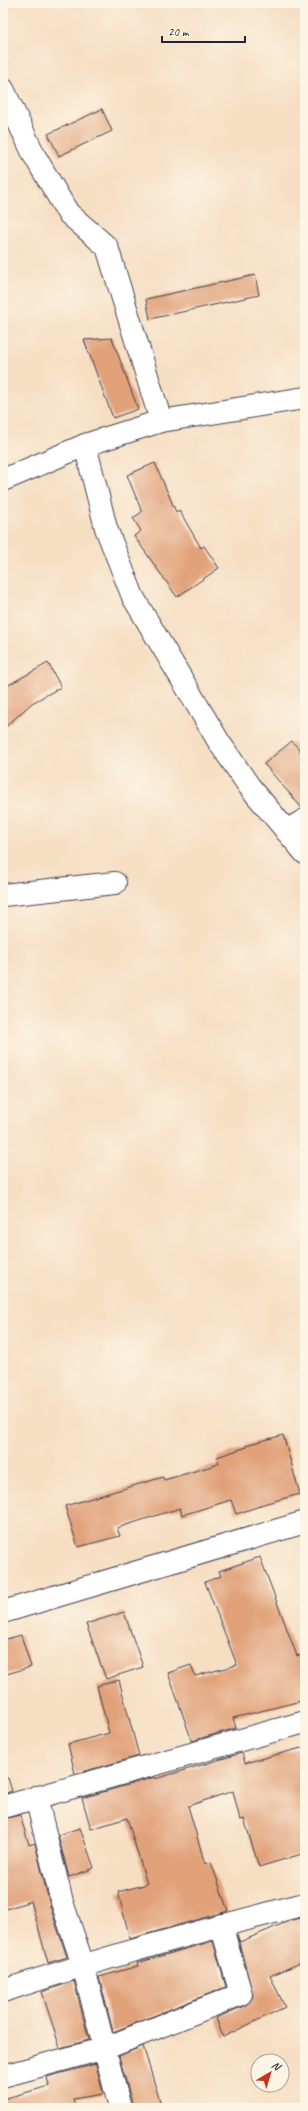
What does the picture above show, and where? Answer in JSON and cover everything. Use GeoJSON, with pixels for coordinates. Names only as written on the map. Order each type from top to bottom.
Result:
{"type":"FeatureCollection","features":[{"type":"Feature","properties":{"kind":"street"},"geometry":{"type":"LineString","coordinates":[[3,89],[34,155],[68,213],[107,247],[161,421]]}},
{"type":"Feature","properties":{"kind":"street"},"geometry":{"type":"LineString","coordinates":[[3,480],[85,445],[161,421],[305,398]]}},
{"type":"Feature","properties":{"kind":"street"},"geometry":{"type":"LineString","coordinates":[[85,445],[106,528],[132,597],[219,742],[249,786],[305,853]]}},
{"type":"Feature","properties":{"kind":"street"},"geometry":{"type":"LineString","coordinates":[[286,831],[305,820]]}},
{"type":"Feature","properties":{"kind":"street"},"geometry":{"type":"LineString","coordinates":[[3,895],[115,883]]}},
{"type":"Feature","properties":{"kind":"street"},"geometry":{"type":"LineString","coordinates":[[3,1612],[305,1522]]}},
{"type":"Feature","properties":{"kind":"street"},"geometry":{"type":"LineString","coordinates":[[3,1807],[305,1722]]}},
{"type":"Feature","properties":{"kind":"street"},"geometry":{"type":"LineString","coordinates":[[36,1797],[62,1902],[83,1965],[106,2048],[120,2108]]}},
{"type":"Feature","properties":{"kind":"street"},"geometry":{"type":"LineString","coordinates":[[3,1991],[83,1965],[221,1925],[305,1904]]}},
{"type":"Feature","properties":{"kind":"street"},"geometry":{"type":"LineString","coordinates":[[3,2076],[106,2048],[241,1994],[221,1925]]}},
{"type":"Feature","properties":{"kind":"building"},"geometry":{"type":"Polygon","coordinates":[[[102,109],[112,131],[59,156],[48,134],[102,109]]]}},
{"type":"Feature","properties":{"kind":"building"},"geometry":{"type":"Polygon","coordinates":[[[255,275],[259,295],[150,319],[146,299],[255,275]]]}},
{"type":"Feature","properties":{"kind":"building"},"geometry":{"type":"Polygon","coordinates":[[[112,338],[138,409],[113,418],[84,340],[112,338]]]}},
{"type":"Feature","properties":{"kind":"building"},"geometry":{"type":"Polygon","coordinates":[[[155,463],[176,512],[179,510],[201,548],[204,546],[219,568],[177,597],[134,536],[141,531],[133,518],[142,512],[127,475],[155,463]]]}},
{"type":"Feature","properties":{"kind":"building"},"geometry":{"type":"Polygon","coordinates":[[[48,663],[61,687],[32,703],[3,729],[3,688],[48,663]]]}},
{"type":"Feature","properties":{"kind":"building"},"geometry":{"type":"Polygon","coordinates":[[[292,741],[305,756],[305,808],[302,808],[264,764],[292,741]]]}},
{"type":"Feature","properties":{"kind":"building"},"geometry":{"type":"Polygon","coordinates":[[[283,1435],[300,1494],[260,1505],[236,1514],[231,1500],[182,1515],[180,1508],[117,1528],[120,1536],[78,1547],[65,1506],[163,1477],[164,1480],[219,1464],[217,1457],[247,1447],[246,1445],[283,1435]]]}},
{"type":"Feature","properties":{"kind":"building"},"geometry":{"type":"Polygon","coordinates":[[[260,1557],[297,1656],[305,1654],[305,1700],[233,1718],[236,1728],[192,1741],[168,1673],[191,1665],[195,1676],[237,1665],[205,1582],[221,1576],[219,1571],[260,1557]]]}},
{"type":"Feature","properties":{"kind":"building"},"geometry":{"type":"Polygon","coordinates":[[[124,1612],[143,1667],[106,1679],[86,1624],[124,1612]]]}},
{"type":"Feature","properties":{"kind":"building"},"geometry":{"type":"Polygon","coordinates":[[[21,1635],[31,1667],[3,1675],[3,1640],[21,1635]]]}},
{"type":"Feature","properties":{"kind":"building"},"geometry":{"type":"Polygon","coordinates":[[[119,1680],[139,1756],[75,1774],[68,1744],[109,1733],[97,1686],[119,1680]]]}},
{"type":"Feature","properties":{"kind":"building"},"geometry":{"type":"Polygon","coordinates":[[[305,1747],[305,1853],[259,1867],[244,1819],[240,1820],[233,1791],[188,1806],[205,1864],[211,1862],[228,1911],[130,1939],[118,1892],[147,1884],[127,1818],[91,1829],[82,1798],[155,1777],[155,1779],[242,1753],[245,1763],[305,1747]]]}},
{"type":"Feature","properties":{"kind":"building"},"geometry":{"type":"Polygon","coordinates":[[[3,1778],[8,1778],[12,1791],[3,1794],[3,1778]]]}},
{"type":"Feature","properties":{"kind":"building"},"geometry":{"type":"Polygon","coordinates":[[[20,1815],[29,1845],[35,1843],[50,1906],[67,1957],[48,1963],[31,1901],[3,1910],[3,1819],[20,1815]]]}},
{"type":"Feature","properties":{"kind":"building"},"geometry":{"type":"Polygon","coordinates":[[[80,1828],[94,1868],[69,1877],[58,1835],[80,1828]]]}},
{"type":"Feature","properties":{"kind":"building"},"geometry":{"type":"Polygon","coordinates":[[[305,1917],[305,1961],[270,1976],[285,2007],[223,2037],[216,2018],[246,2005],[253,1996],[237,1935],[240,1942],[289,1921],[305,1917]]]}},
{"type":"Feature","properties":{"kind":"building"},"geometry":{"type":"Polygon","coordinates":[[[213,1941],[226,1987],[113,2032],[99,1977],[138,1966],[137,1963],[213,1941]]]}},
{"type":"Feature","properties":{"kind":"building"},"geometry":{"type":"Polygon","coordinates":[[[74,1981],[89,2040],[60,2048],[42,1992],[74,1981]]]}},
{"type":"Feature","properties":{"kind":"building"},"geometry":{"type":"Polygon","coordinates":[[[143,2046],[162,2108],[133,2108],[119,2056],[143,2046]]]}},
{"type":"Feature","properties":{"kind":"building"},"geometry":{"type":"Polygon","coordinates":[[[96,2064],[103,2094],[73,2099],[75,2108],[3,2108],[3,2099],[49,2086],[47,2077],[96,2064]]]}}]}
